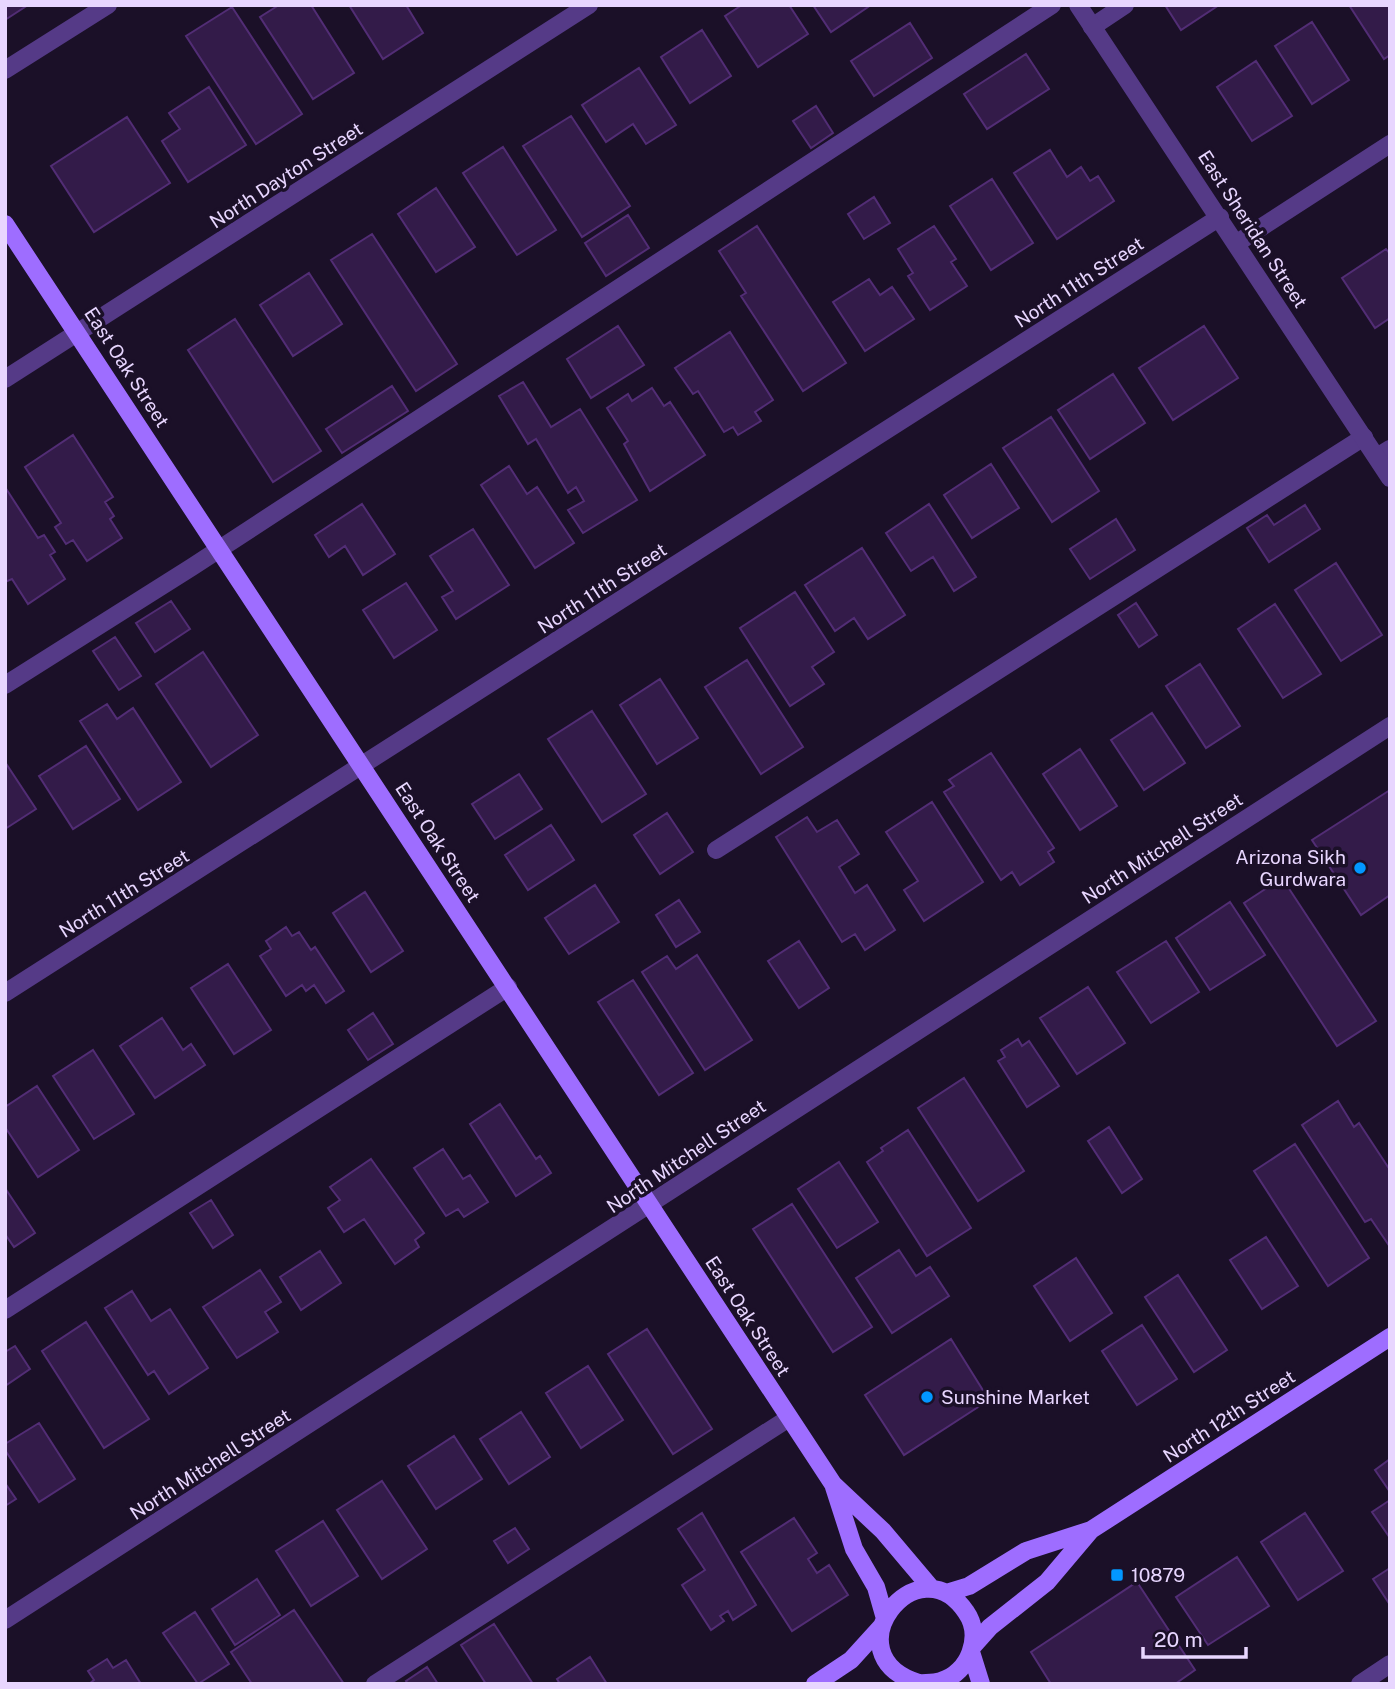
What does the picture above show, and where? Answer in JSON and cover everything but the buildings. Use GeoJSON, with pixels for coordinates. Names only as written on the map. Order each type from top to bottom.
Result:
{"type":"FeatureCollection","features":[{"type":"Feature","properties":{"kind":"street"},"geometry":{"type":"LineString","coordinates":[[5,70],[108,5]]}},
{"type":"Feature","properties":{"kind":"street","name":"North Dayton Street"},"geometry":{"type":"LineString","coordinates":[[5,379],[589,5]]}},
{"type":"Feature","properties":{"kind":"street"},"geometry":{"type":"LineString","coordinates":[[5,685],[221,549],[1052,5]]}},
{"type":"Feature","properties":{"kind":"street","name":"East Sheridan Street"},"geometry":{"type":"LineString","coordinates":[[1078,5],[1364,437],[1383,453],[1390,478]]}},
{"type":"Feature","properties":{"kind":"street"},"geometry":{"type":"LineString","coordinates":[[1092,27],[1125,5]]}},
{"type":"Feature","properties":{"kind":"street"},"geometry":{"type":"LineString","coordinates":[[1237,243],[1390,144]]}},
{"type":"Feature","properties":{"kind":"street","name":"North 11th Street"},"geometry":{"type":"LineString","coordinates":[[5,993],[1220,217]]}},
{"type":"Feature","properties":{"kind":"street","name":"East Oak Street"},"geometry":{"type":"LineString","coordinates":[[5,224],[79,332],[833,1484],[883,1531],[939,1591]]}},
{"type":"Feature","properties":{"kind":"street"},"geometry":{"type":"LineString","coordinates":[[716,850],[1364,437]]}},
{"type":"Feature","properties":{"kind":"street","name":"North Mitchell Street"},"geometry":{"type":"LineString","coordinates":[[5,1620],[1390,726]]}},
{"type":"Feature","properties":{"kind":"street"},"geometry":{"type":"LineString","coordinates":[[5,1310],[508,987]]}},
{"type":"Feature","properties":{"kind":"street","name":"North 12th Street"},"geometry":{"type":"LineString","coordinates":[[815,1684],[851,1660],[904,1595],[969,1586],[1026,1551],[1091,1530],[1390,1337]]}},
{"type":"Feature","properties":{"kind":"street"},"geometry":{"type":"LineString","coordinates":[[375,1684],[789,1418]]}},
{"type":"Feature","properties":{"kind":"street","name":"East Oak Street"},"geometry":{"type":"LineString","coordinates":[[833,1484],[854,1549],[876,1587],[883,1621]]}},
{"type":"Feature","properties":{"kind":"street","name":"North 12th Street"},"geometry":{"type":"LineString","coordinates":[[914,1684],[932,1684],[954,1675],[990,1627],[1047,1583],[1091,1530]]}},
{"type":"Feature","properties":{"kind":"street"},"geometry":{"type":"LineString","coordinates":[[939,1591],[959,1602],[969,1615],[974,1630],[972,1649],[982,1684]]}},
{"type":"Feature","properties":{"kind":"street"},"geometry":{"type":"LineString","coordinates":[[883,1621],[882,1652],[888,1664],[907,1679],[919,1683]]}},
{"type":"Feature","properties":{"kind":"street"},"geometry":{"type":"LineString","coordinates":[[1360,1684],[1390,1664]]}},
{"type":"Feature","properties":{"kind":"place","name":"Arizona Sikh Gurdwara"},"geometry":{"type":"Point","coordinates":[1360,868]}},
{"type":"Feature","properties":{"kind":"place","name":"Sunshine Market"},"geometry":{"type":"Point","coordinates":[927,1397]}},
{"type":"Feature","properties":{"kind":"place","name":"10879"},"geometry":{"type":"Point","coordinates":[1117,1575]}}]}
